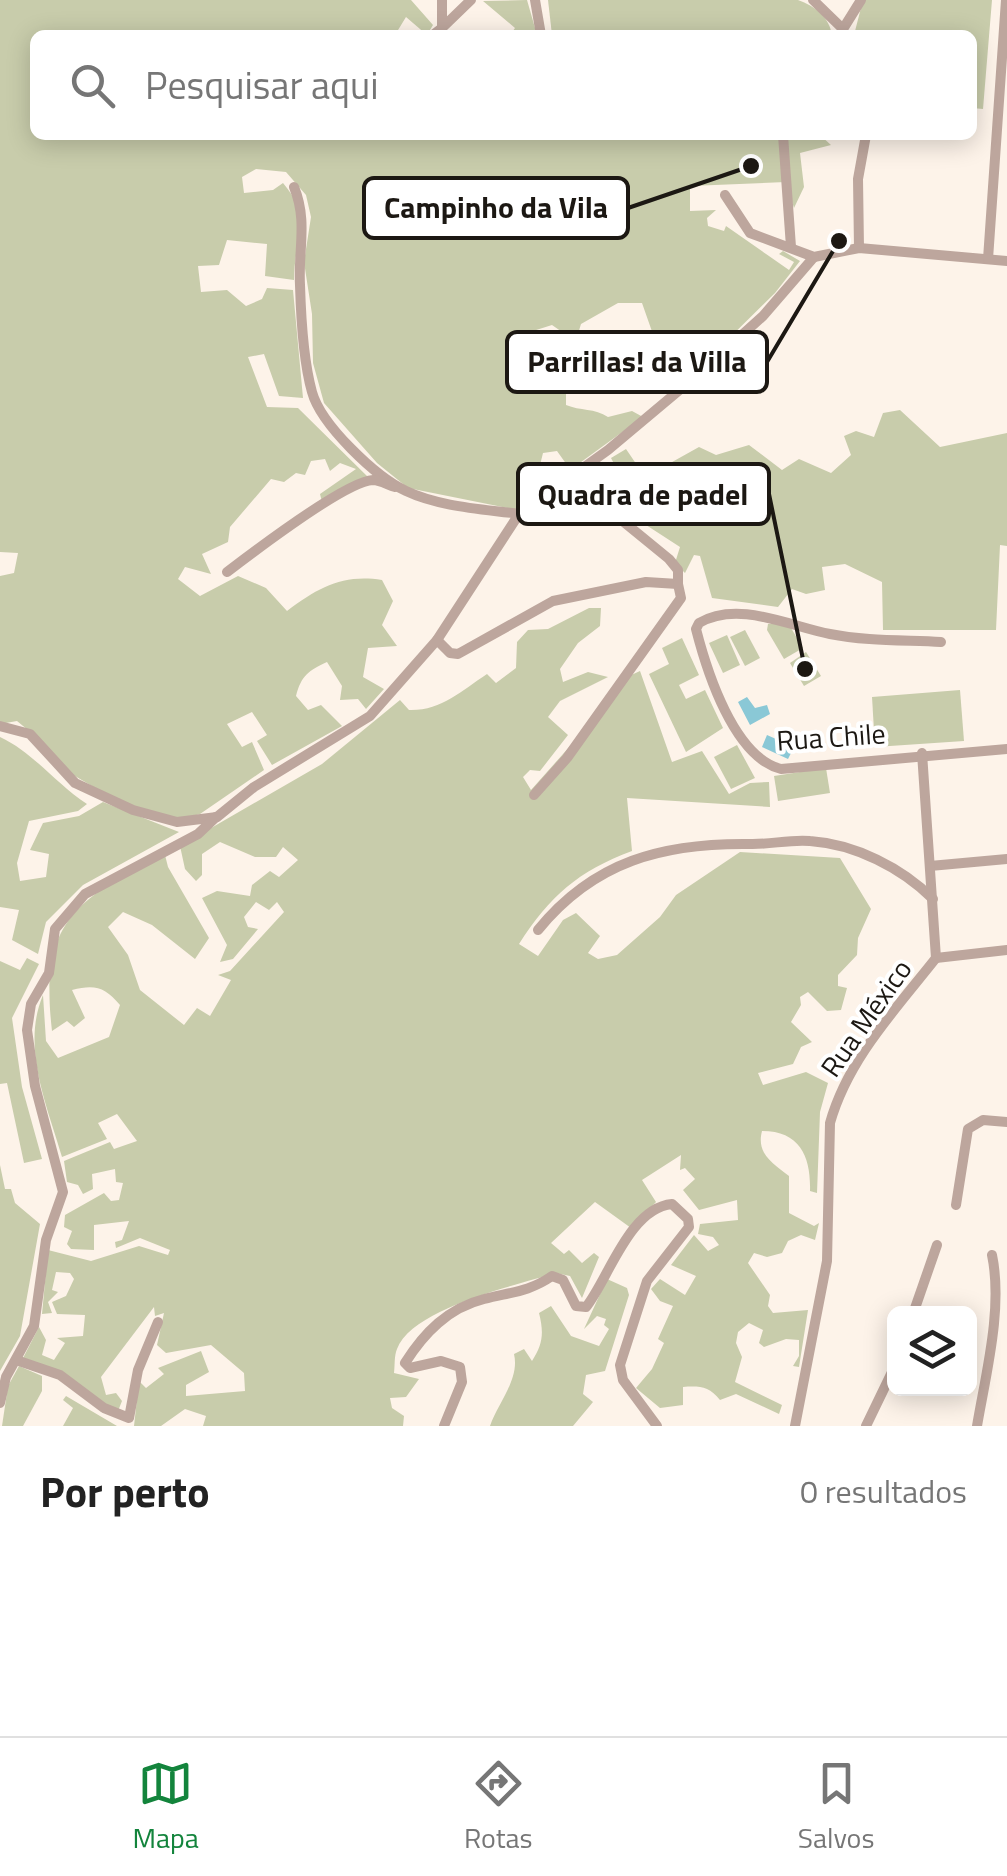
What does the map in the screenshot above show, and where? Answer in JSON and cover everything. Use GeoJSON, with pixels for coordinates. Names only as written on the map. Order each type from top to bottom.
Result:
{"type":"FeatureCollection","features":[{"type":"Feature","properties":{"kind":"street"},"geometry":{"type":"LineString","coordinates":[[437,30],[442,0]]}},
{"type":"Feature","properties":{"kind":"street"},"geometry":{"type":"LineString","coordinates":[[439,30],[471,0]]}},
{"type":"Feature","properties":{"kind":"street"},"geometry":{"type":"LineString","coordinates":[[535,0],[541,30]]}},
{"type":"Feature","properties":{"kind":"street"},"geometry":{"type":"LineString","coordinates":[[813,0],[841,30]]}},
{"type":"Feature","properties":{"kind":"street"},"geometry":{"type":"LineString","coordinates":[[844,30],[861,0]]}},
{"type":"Feature","properties":{"kind":"street"},"geometry":{"type":"LineString","coordinates":[[988,259],[1006,0]]}},
{"type":"Feature","properties":{"kind":"street"},"geometry":{"type":"LineString","coordinates":[[784,140],[790,246]]}},
{"type":"Feature","properties":{"kind":"street"},"geometry":{"type":"LineString","coordinates":[[859,248],[858,178],[865,140]]}},
{"type":"Feature","properties":{"kind":"street"},"geometry":{"type":"LineString","coordinates":[[294,187],[305,220],[300,291],[312,394],[342,438],[405,491]]}},
{"type":"Feature","properties":{"kind":"street"},"geometry":{"type":"LineString","coordinates":[[724,194],[750,233],[814,257],[859,248],[1007,261]]}},
{"type":"Feature","properties":{"kind":"street"},"geometry":{"type":"LineString","coordinates":[[0,1402],[39,1306],[46,1240],[64,1192],[35,1086],[27,1030],[31,1004],[49,973],[54,929],[85,894],[198,834],[307,752],[355,729],[437,640],[519,514],[570,478],[764,316],[814,257]]}},
{"type":"Feature","properties":{"kind":"street"},"geometry":{"type":"LineString","coordinates":[[534,795],[567,758],[681,598],[678,570],[669,559],[570,478]]}},
{"type":"Feature","properties":{"kind":"street"},"geometry":{"type":"LineString","coordinates":[[227,572],[304,516],[370,480],[462,507],[519,514]]}},
{"type":"Feature","properties":{"kind":"street"},"geometry":{"type":"LineString","coordinates":[[437,640],[450,653],[458,654],[553,601],[646,582],[678,584]]}},
{"type":"Feature","properties":{"kind":"street","name":"Rua Chile"},"geometry":{"type":"LineString","coordinates":[[940,642],[832,634],[751,616],[720,614],[699,623],[696,629],[738,738],[766,765],[781,768],[922,753],[1007,749]]}},
{"type":"Feature","properties":{"kind":"street"},"geometry":{"type":"LineString","coordinates":[[0,726],[30,734],[75,784],[133,810],[177,822],[217,817]]}},
{"type":"Feature","properties":{"kind":"street","name":"Rua México"},"geometry":{"type":"LineString","coordinates":[[795,1426],[828,1262],[830,1123],[835,1103],[858,1058],[936,958],[922,753]]}},
{"type":"Feature","properties":{"kind":"street"},"geometry":{"type":"LineString","coordinates":[[538,930],[572,892],[605,871],[701,843],[810,841],[907,874],[933,899]]}},
{"type":"Feature","properties":{"kind":"street"},"geometry":{"type":"LineString","coordinates":[[907,874],[1007,859]]}},
{"type":"Feature","properties":{"kind":"street"},"geometry":{"type":"LineString","coordinates":[[936,958],[1007,950]]}},
{"type":"Feature","properties":{"kind":"street"},"geometry":{"type":"LineString","coordinates":[[956,1205],[968,1129],[983,1120],[1007,1122]]}},
{"type":"Feature","properties":{"kind":"street"},"geometry":{"type":"LineString","coordinates":[[444,1426],[462,1382],[460,1367],[442,1360],[410,1368],[405,1363],[430,1329],[481,1299],[525,1292],[552,1276],[564,1280],[576,1306],[586,1307],[609,1262],[644,1221],[665,1204],[681,1210],[688,1220],[686,1234],[647,1281],[620,1365],[622,1380],[657,1426]]}},
{"type":"Feature","properties":{"kind":"street"},"geometry":{"type":"LineString","coordinates":[[915,1306],[937,1245]]}},
{"type":"Feature","properties":{"kind":"street"},"geometry":{"type":"LineString","coordinates":[[978,1426],[994,1286],[992,1255]]}},
{"type":"Feature","properties":{"kind":"street"},"geometry":{"type":"LineString","coordinates":[[16,1360],[60,1375],[104,1408],[130,1418],[138,1370],[158,1322]]}},
{"type":"Feature","properties":{"kind":"street"},"geometry":{"type":"LineString","coordinates":[[866,1426],[887,1382]]}},
{"type":"Feature","properties":{"kind":"green space"},"geometry":{"type":"Polygon","coordinates":[[[0,0],[411,0],[433,25],[430,30],[421,30],[406,17],[398,30],[30,30],[30,140],[826,140],[831,145],[800,153],[804,187],[794,208],[786,182],[690,186],[690,211],[716,210],[707,218],[708,226],[724,231],[726,226],[789,270],[794,262],[779,254],[783,251],[800,261],[775,293],[701,366],[687,353],[655,340],[642,303],[618,303],[581,324],[577,337],[613,334],[603,356],[631,360],[631,369],[619,376],[624,386],[576,389],[588,350],[552,325],[533,331],[525,340],[548,347],[557,345],[552,364],[566,378],[566,405],[608,417],[632,411],[643,417],[566,473],[567,465],[557,451],[543,453],[540,465],[546,473],[535,480],[542,494],[517,510],[408,488],[377,463],[324,403],[313,363],[312,314],[304,262],[311,217],[306,195],[286,172],[256,169],[242,177],[244,193],[273,190],[283,183],[292,196],[300,218],[294,280],[265,276],[267,244],[227,240],[219,265],[198,266],[201,292],[227,290],[246,306],[262,299],[267,288],[293,290],[303,398],[279,396],[264,354],[248,357],[267,407],[298,408],[369,478],[322,502],[320,494],[356,469],[340,463],[330,471],[325,459],[311,461],[305,475],[296,473],[284,482],[271,479],[230,527],[228,542],[202,554],[211,574],[185,567],[178,579],[200,596],[238,576],[266,588],[287,611],[332,584],[355,579],[382,580],[393,601],[382,625],[397,646],[368,648],[363,677],[384,689],[366,709],[358,699],[340,700],[342,686],[327,662],[307,674],[296,696],[308,710],[321,705],[342,726],[272,765],[257,741],[267,735],[252,712],[227,724],[242,747],[252,742],[264,770],[200,814],[171,822],[109,796],[63,769],[45,744],[17,721],[0,724],[0,576],[14,573],[18,553],[0,552],[0,0]]]}},
{"type":"Feature","properties":{"kind":"green space"},"geometry":{"type":"Polygon","coordinates":[[[527,0],[536,30],[514,30],[483,1],[527,0]]]}},
{"type":"Feature","properties":{"kind":"green space"},"geometry":{"type":"Polygon","coordinates":[[[548,0],[798,0],[820,13],[830,30],[551,30],[548,0]]]}},
{"type":"Feature","properties":{"kind":"green space"},"geometry":{"type":"Polygon","coordinates":[[[863,0],[992,0],[983,109],[977,108],[977,30],[855,30],[863,0]]]}},
{"type":"Feature","properties":{"kind":"green space"},"geometry":{"type":"Polygon","coordinates":[[[900,410],[940,447],[1007,433],[1007,546],[1000,545],[996,630],[883,630],[882,582],[845,564],[822,567],[825,590],[806,594],[792,589],[778,607],[712,598],[700,556],[694,555],[685,573],[675,563],[680,547],[643,523],[626,522],[620,514],[637,499],[642,485],[625,485],[611,458],[626,449],[641,471],[656,471],[699,447],[716,455],[749,445],[782,470],[799,459],[831,473],[851,455],[844,436],[856,431],[874,437],[883,413],[900,410]]]}},
{"type":"Feature","properties":{"kind":"green space"},"geometry":{"type":"Polygon","coordinates":[[[589,608],[601,608],[600,626],[578,643],[560,669],[563,682],[588,672],[608,677],[560,701],[548,717],[568,735],[540,771],[530,770],[523,777],[531,790],[579,736],[616,682],[640,671],[672,762],[702,751],[729,794],[750,783],[769,782],[770,807],[627,798],[632,851],[596,867],[567,887],[542,912],[519,944],[538,956],[563,920],[576,913],[600,936],[588,953],[598,959],[617,955],[660,917],[676,895],[740,852],[840,858],[871,909],[858,938],[857,955],[838,975],[838,986],[847,988],[841,1010],[827,1011],[808,992],[800,997],[801,1005],[791,1022],[812,1042],[801,1047],[793,1064],[758,1073],[763,1085],[806,1072],[828,1083],[820,1112],[817,1193],[810,1191],[806,1158],[795,1141],[762,1131],[761,1146],[767,1157],[789,1176],[789,1213],[814,1226],[819,1223],[815,1240],[801,1235],[788,1241],[782,1253],[767,1257],[754,1253],[748,1263],[770,1295],[768,1306],[773,1313],[808,1310],[799,1367],[793,1366],[799,1356],[799,1340],[786,1339],[764,1347],[759,1343],[763,1330],[749,1323],[738,1332],[736,1343],[742,1357],[735,1382],[782,1405],[779,1414],[736,1394],[720,1400],[708,1389],[694,1387],[683,1387],[683,1405],[660,1408],[636,1388],[652,1369],[664,1343],[658,1339],[673,1306],[660,1301],[651,1289],[660,1279],[685,1295],[696,1276],[671,1265],[694,1235],[708,1251],[719,1245],[713,1237],[698,1234],[700,1224],[738,1220],[737,1200],[699,1210],[683,1190],[695,1179],[685,1168],[680,1170],[681,1155],[642,1180],[656,1202],[631,1228],[595,1202],[551,1243],[564,1254],[569,1250],[582,1263],[594,1253],[599,1257],[582,1298],[570,1276],[556,1273],[468,1300],[407,1334],[396,1352],[394,1373],[419,1379],[406,1397],[390,1398],[392,1408],[404,1416],[403,1426],[203,1426],[206,1416],[185,1409],[161,1426],[134,1426],[139,1381],[146,1388],[164,1374],[158,1368],[201,1351],[209,1372],[186,1385],[186,1396],[245,1391],[244,1373],[211,1345],[166,1353],[157,1345],[164,1313],[155,1316],[154,1307],[101,1377],[106,1395],[116,1393],[122,1401],[118,1411],[22,1360],[39,1327],[46,1340],[42,1355],[54,1360],[65,1343],[57,1338],[83,1336],[85,1315],[57,1314],[52,1302],[66,1296],[74,1279],[70,1273],[56,1272],[52,1290],[58,1292],[48,1302],[52,1313],[42,1314],[48,1250],[91,1261],[139,1246],[168,1255],[170,1250],[140,1238],[116,1248],[115,1242],[122,1240],[129,1221],[94,1225],[94,1250],[71,1249],[67,1244],[72,1231],[64,1227],[65,1215],[104,1193],[111,1201],[119,1200],[123,1183],[116,1182],[115,1169],[92,1174],[93,1189],[83,1194],[78,1185],[67,1182],[64,1161],[110,1142],[114,1149],[137,1141],[117,1114],[98,1123],[107,1139],[62,1157],[35,1055],[37,1015],[43,995],[46,1041],[58,1058],[109,1037],[120,1005],[99,989],[72,990],[85,1018],[74,1027],[67,1021],[52,1031],[52,963],[70,919],[108,885],[164,851],[168,867],[209,938],[195,959],[152,925],[123,912],[108,927],[128,955],[140,990],[184,1025],[197,1008],[210,1016],[231,980],[218,975],[230,971],[284,912],[277,902],[269,910],[256,902],[244,917],[248,927],[258,929],[233,959],[220,962],[227,945],[202,898],[217,891],[250,896],[252,885],[270,871],[279,877],[298,860],[283,847],[276,857],[255,857],[220,842],[202,854],[202,875],[196,881],[185,869],[180,846],[322,764],[400,700],[409,710],[420,709],[450,699],[487,674],[496,683],[516,668],[517,642],[528,630],[548,629],[589,608]]]}},
{"type":"Feature","properties":{"kind":"green space"},"geometry":{"type":"Polygon","coordinates":[[[788,623],[803,648],[784,659],[767,630],[768,624],[788,623]]]}},
{"type":"Feature","properties":{"kind":"green space"},"geometry":{"type":"Polygon","coordinates":[[[745,630],[760,658],[745,666],[730,637],[745,630]]]}},
{"type":"Feature","properties":{"kind":"green space"},"geometry":{"type":"Polygon","coordinates":[[[727,635],[740,665],[723,673],[709,643],[727,635]]]}},
{"type":"Feature","properties":{"kind":"green space"},"geometry":{"type":"Polygon","coordinates":[[[682,638],[699,675],[679,685],[686,699],[705,690],[723,728],[686,752],[649,674],[669,664],[662,648],[682,638]]]}},
{"type":"Feature","properties":{"kind":"green space"},"geometry":{"type":"Polygon","coordinates":[[[806,652],[821,676],[804,686],[790,663],[806,652]]]}},
{"type":"Feature","properties":{"kind":"green space"},"geometry":{"type":"Polygon","coordinates":[[[960,690],[964,741],[875,747],[872,697],[960,690]]]}},
{"type":"Feature","properties":{"kind":"green space"},"geometry":{"type":"Polygon","coordinates":[[[0,737],[87,804],[78,811],[29,821],[17,863],[20,881],[46,877],[49,854],[30,850],[43,823],[79,816],[103,802],[179,832],[83,885],[46,922],[38,954],[12,940],[19,910],[0,907],[0,737]]]}},
{"type":"Feature","properties":{"kind":"green space"},"geometry":{"type":"Polygon","coordinates":[[[737,745],[755,778],[731,789],[714,757],[737,745]]]}},
{"type":"Feature","properties":{"kind":"green space"},"geometry":{"type":"Polygon","coordinates":[[[826,768],[830,793],[778,801],[774,776],[826,768]]]}},
{"type":"Feature","properties":{"kind":"green space"},"geometry":{"type":"Polygon","coordinates":[[[27,958],[39,964],[12,1018],[22,1087],[42,1159],[24,1163],[7,1083],[0,1084],[0,961],[20,970],[27,958]]]}},
{"type":"Feature","properties":{"kind":"green space"},"geometry":{"type":"Polygon","coordinates":[[[0,1165],[5,1189],[11,1189],[15,1203],[40,1224],[20,1336],[0,1371],[0,1165]]]}},
{"type":"Feature","properties":{"kind":"green space"},"geometry":{"type":"Polygon","coordinates":[[[607,1279],[627,1288],[629,1295],[605,1371],[586,1375],[583,1394],[593,1402],[573,1426],[490,1426],[514,1373],[514,1354],[524,1349],[532,1361],[538,1349],[542,1332],[539,1313],[551,1306],[571,1336],[599,1346],[609,1329],[604,1325],[606,1319],[597,1316],[584,1329],[607,1279]]]}},
{"type":"Feature","properties":{"kind":"green space"},"geometry":{"type":"Polygon","coordinates":[[[19,1366],[42,1376],[42,1391],[23,1426],[2,1426],[8,1386],[19,1366]]]}},
{"type":"Feature","properties":{"kind":"green space"},"geometry":{"type":"Polygon","coordinates":[[[66,1396],[117,1426],[63,1426],[73,1408],[63,1400],[66,1396]]]}},
{"type":"Feature","properties":{"kind":"water"},"geometry":{"type":"Polygon","coordinates":[[[747,697],[755,708],[767,705],[770,714],[750,725],[738,702],[747,697]]]}},
{"type":"Feature","properties":{"kind":"water"},"geometry":{"type":"Polygon","coordinates":[[[767,735],[794,747],[788,759],[762,747],[767,735]]]}},
{"type":"Feature","properties":{"kind":"place","name":"Campinho da Vila"},"geometry":{"type":"Point","coordinates":[751,166]}},
{"type":"Feature","properties":{"kind":"place","name":"Parrillas! da Villa"},"geometry":{"type":"Point","coordinates":[839,241]}},
{"type":"Feature","properties":{"kind":"place","name":"Quadra de padel"},"geometry":{"type":"Point","coordinates":[805,669]}}]}
